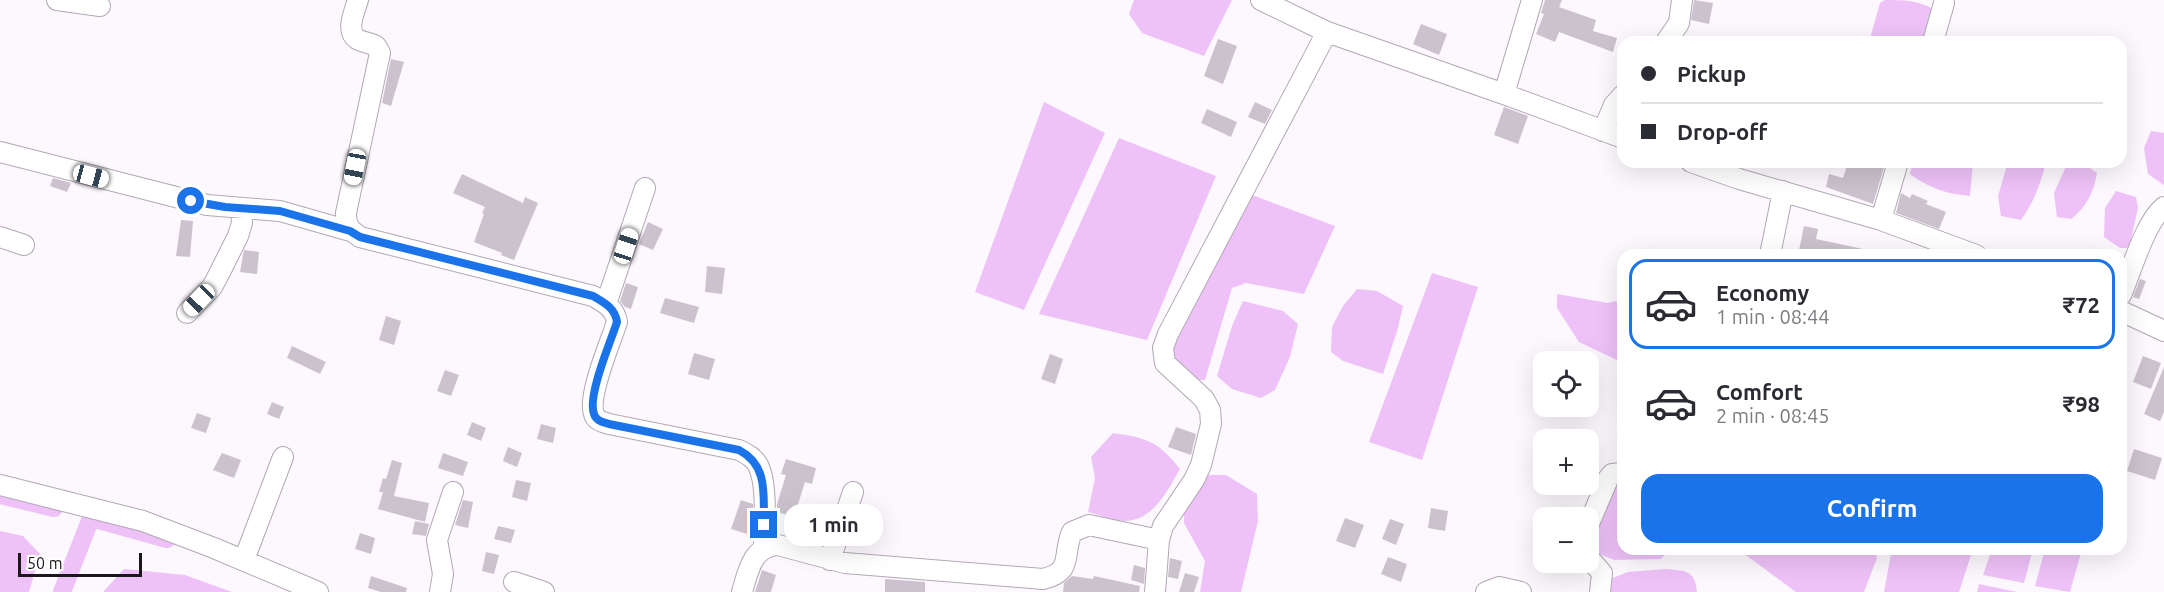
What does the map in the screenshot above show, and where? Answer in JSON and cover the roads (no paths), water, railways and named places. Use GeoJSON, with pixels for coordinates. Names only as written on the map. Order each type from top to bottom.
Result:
{"type":"FeatureCollection","features":[{"type":"Feature","properties":{"kind":"street"},"geometry":{"type":"LineString","coordinates":[[57,0],[100,6]]}},
{"type":"Feature","properties":{"kind":"street"},"geometry":{"type":"LineString","coordinates":[[350,231],[346,222],[346,213],[380,53],[376,46],[357,39],[353,35],[352,18],[358,0]]}},
{"type":"Feature","properties":{"kind":"street"},"geometry":{"type":"LineString","coordinates":[[1261,0],[1328,32],[1617,136]]}},
{"type":"Feature","properties":{"kind":"street"},"geometry":{"type":"LineString","coordinates":[[1504,94],[1532,0]]}},
{"type":"Feature","properties":{"kind":"street"},"geometry":{"type":"LineString","coordinates":[[1670,36],[1679,23],[1682,0]]}},
{"type":"Feature","properties":{"kind":"street"},"geometry":{"type":"LineString","coordinates":[[1935,36],[1944,3]]}},
{"type":"Feature","properties":{"kind":"street"},"geometry":{"type":"LineString","coordinates":[[1155,592],[1159,540],[1163,526],[1194,480],[1201,465],[1211,423],[1210,410],[1204,399],[1165,363],[1163,348],[1165,341],[1328,32]]}},
{"type":"Feature","properties":{"kind":"street"},"geometry":{"type":"LineString","coordinates":[[1603,130],[1617,102]]}},
{"type":"Feature","properties":{"kind":"street"},"geometry":{"type":"LineString","coordinates":[[0,152],[207,205],[280,211],[350,231],[360,237],[593,296],[615,312],[617,322],[594,392],[592,405],[594,416],[599,421],[609,424],[739,450],[750,455],[757,464],[763,480],[764,548]]}},
{"type":"Feature","properties":{"kind":"street"},"geometry":{"type":"LineString","coordinates":[[1710,168],[1881,220],[1960,249]]}},
{"type":"Feature","properties":{"kind":"street"},"geometry":{"type":"LineString","coordinates":[[1881,220],[1896,168]]}},
{"type":"Feature","properties":{"kind":"street"},"geometry":{"type":"LineString","coordinates":[[606,304],[645,188]]}},
{"type":"Feature","properties":{"kind":"street"},"geometry":{"type":"LineString","coordinates":[[1771,249],[1783,191]]}},
{"type":"Feature","properties":{"kind":"street"},"geometry":{"type":"LineString","coordinates":[[2127,281],[2150,226],[2157,213],[2164,207]]}},
{"type":"Feature","properties":{"kind":"street"},"geometry":{"type":"LineString","coordinates":[[187,313],[212,288],[238,236],[242,223],[240,208]]}},
{"type":"Feature","properties":{"kind":"street"},"geometry":{"type":"LineString","coordinates":[[0,237],[24,245]]}},
{"type":"Feature","properties":{"kind":"street"},"geometry":{"type":"LineString","coordinates":[[2127,314],[2164,331]]}},
{"type":"Feature","properties":{"kind":"street"},"geometry":{"type":"LineString","coordinates":[[244,560],[283,457]]}},
{"type":"Feature","properties":{"kind":"street"},"geometry":{"type":"LineString","coordinates":[[1596,507],[1608,478],[1612,474],[1617,474]]}},
{"type":"Feature","properties":{"kind":"street"},"geometry":{"type":"LineString","coordinates":[[0,485],[143,521],[244,560],[318,592]]}},
{"type":"Feature","properties":{"kind":"street"},"geometry":{"type":"LineString","coordinates":[[440,592],[443,574],[437,540],[453,492]]}},
{"type":"Feature","properties":{"kind":"street"},"geometry":{"type":"LineString","coordinates":[[830,560],[853,492]]}},
{"type":"Feature","properties":{"kind":"street"},"geometry":{"type":"LineString","coordinates":[[742,592],[754,558],[764,548],[778,545],[845,563],[1043,579],[1062,571],[1068,540],[1072,532],[1080,527],[1089,525],[1159,540]]}},
{"type":"Feature","properties":{"kind":"street"},"geometry":{"type":"LineString","coordinates":[[1599,570],[1602,573],[1600,592]]}},
{"type":"Feature","properties":{"kind":"street"},"geometry":{"type":"LineString","coordinates":[[514,582],[544,592]]}},
{"type":"Feature","properties":{"kind":"street"},"geometry":{"type":"LineString","coordinates":[[1486,592],[1499,587],[1521,592]]}},
{"type":"Feature","properties":{"kind":"waterway"},"geometry":{"type":"LineString","coordinates":[[0,495],[54,508]]}},
{"type":"Feature","properties":{"kind":"waterway"},"geometry":{"type":"LineString","coordinates":[[62,592],[91,518]]}},
{"type":"Feature","properties":{"kind":"waterway"},"geometry":{"type":"LineString","coordinates":[[95,519],[167,539]]}}]}
